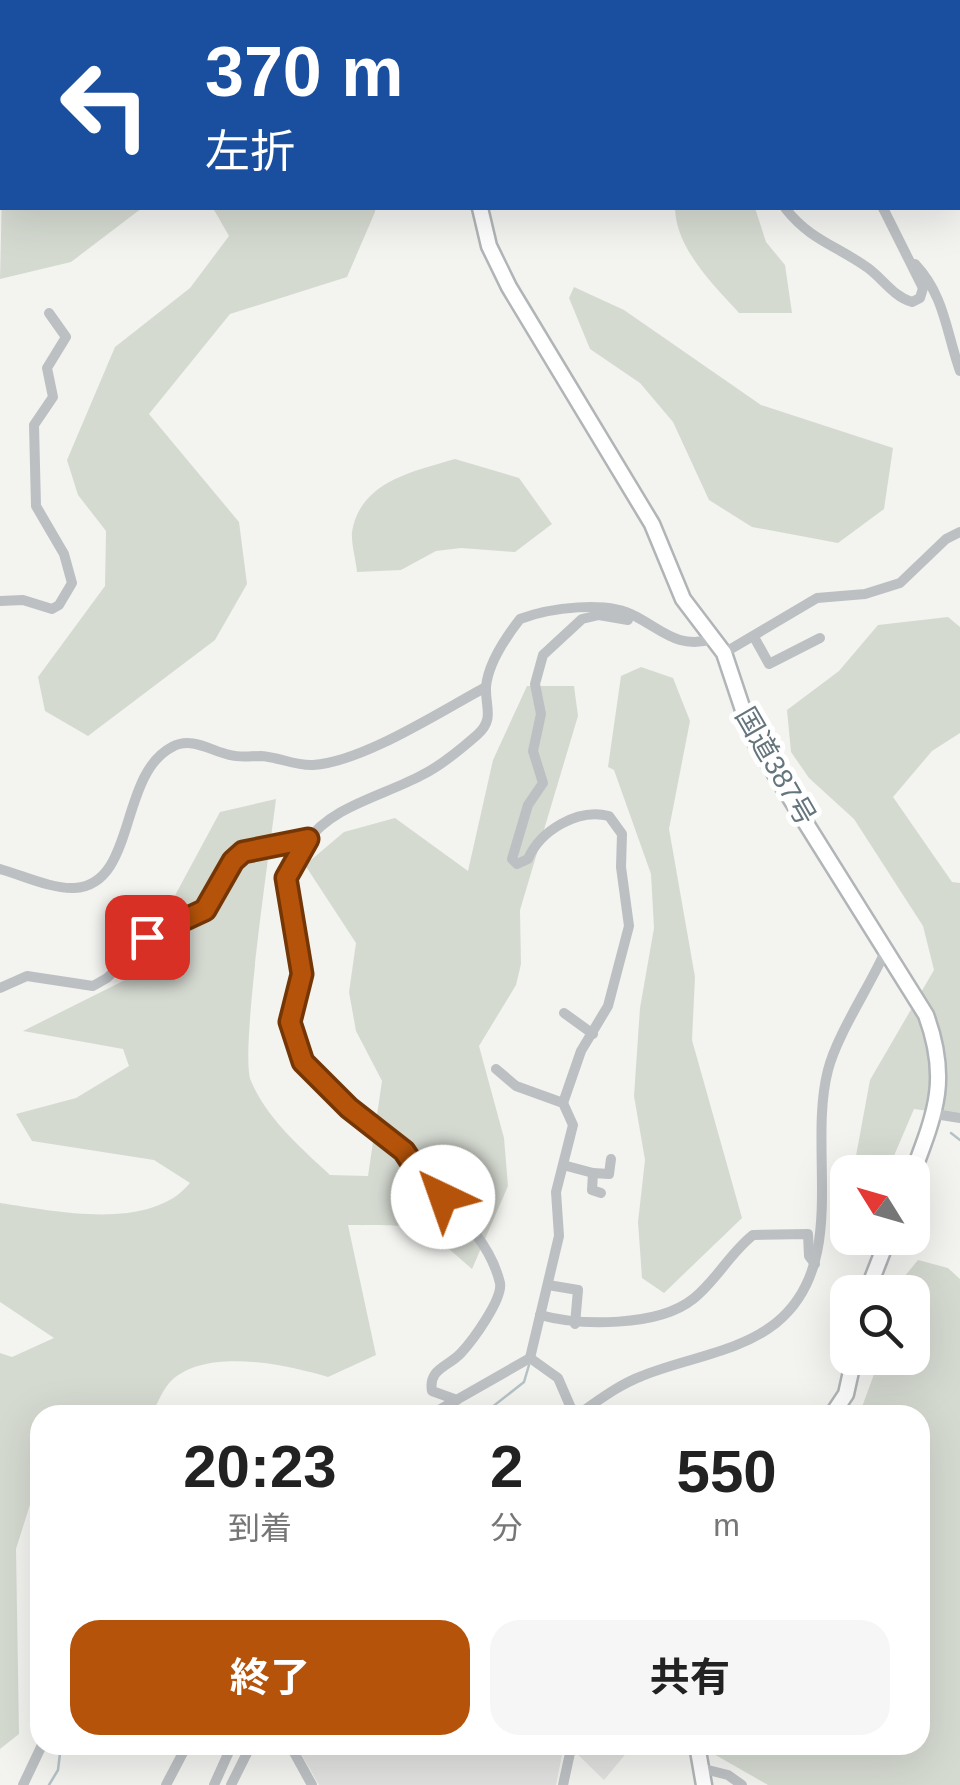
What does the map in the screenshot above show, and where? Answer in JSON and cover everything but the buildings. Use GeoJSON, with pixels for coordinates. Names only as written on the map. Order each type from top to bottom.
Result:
{"type":"FeatureCollection","features":[{"type":"Feature","properties":{"kind":"highway","name":"国道387号"},"geometry":{"type":"LineString","coordinates":[[480,210],[489,246],[509,287],[652,524],[683,598],[724,654],[752,736],[826,851],[884,954],[919,1003],[933,1034],[939,1101],[920,1155]]}},
{"type":"Feature","properties":{"kind":"highway"},"geometry":{"type":"LineString","coordinates":[[839,1405],[850,1375]]}},
{"type":"Feature","properties":{"kind":"highway"},"geometry":{"type":"LineString","coordinates":[[698,1755],[704,1785]]}},
{"type":"Feature","properties":{"kind":"street"},"geometry":{"type":"LineString","coordinates":[[787,210],[798,225],[827,248],[858,261],[912,302],[920,298],[922,288],[884,210]]}},
{"type":"Feature","properties":{"kind":"street"},"geometry":{"type":"LineString","coordinates":[[896,234],[909,258],[931,281],[944,307],[960,371]]}},
{"type":"Feature","properties":{"kind":"street"},"geometry":{"type":"LineString","coordinates":[[0,600],[22,600],[52,609],[59,605],[72,583],[64,554],[36,506],[34,490],[34,425],[53,397],[46,373],[66,336],[50,312]]}},
{"type":"Feature","properties":{"kind":"street"},"geometry":{"type":"LineString","coordinates":[[724,654],[817,598],[866,594],[900,583],[960,532]]}},
{"type":"Feature","properties":{"kind":"street"},"geometry":{"type":"LineString","coordinates":[[0,988],[27,976],[93,986],[108,978],[158,928],[205,910],[233,861],[243,852],[308,839],[355,806],[424,775],[480,733],[490,716],[486,688],[504,641],[520,619],[594,605],[635,616],[682,643],[714,639]]}},
{"type":"Feature","properties":{"kind":"street"},"geometry":{"type":"LineString","coordinates":[[449,1405],[530,1358],[558,1236],[556,1192],[573,1125],[563,1103],[581,1051],[608,1006],[629,926],[621,867],[622,834],[609,816],[594,815],[548,830],[536,840],[528,859],[517,864],[512,859],[528,805],[543,782],[533,750],[542,714],[535,684],[544,654],[558,636],[582,619],[612,615],[646,624]]}},
{"type":"Feature","properties":{"kind":"street"},"geometry":{"type":"LineString","coordinates":[[754,637],[769,664],[820,638]]}},
{"type":"Feature","properties":{"kind":"street"},"geometry":{"type":"LineString","coordinates":[[0,870],[68,888],[88,885],[100,878],[123,843],[138,782],[155,759],[177,744],[188,742],[228,755],[318,764],[389,741],[486,688]]}},
{"type":"Feature","properties":{"kind":"street"},"geometry":{"type":"LineString","coordinates":[[308,839],[286,878],[302,974],[290,1022],[303,1062],[349,1108],[404,1151],[424,1181],[477,1233],[500,1286],[499,1300],[488,1316],[461,1352],[434,1372],[430,1382],[432,1392],[458,1400]]}},
{"type":"Feature","properties":{"kind":"street"},"geometry":{"type":"LineString","coordinates":[[591,1405],[639,1376],[737,1344],[773,1325],[800,1296],[814,1264],[821,1120],[828,1068],[884,954]]}},
{"type":"Feature","properties":{"kind":"street"},"geometry":{"type":"LineString","coordinates":[[564,1013],[592,1034]]}},
{"type":"Feature","properties":{"kind":"street"},"geometry":{"type":"LineString","coordinates":[[496,1068],[516,1086],[563,1103]]}},
{"type":"Feature","properties":{"kind":"street"},"geometry":{"type":"LineString","coordinates":[[935,1114],[960,1118]]}},
{"type":"Feature","properties":{"kind":"street"},"geometry":{"type":"LineString","coordinates":[[563,1164],[609,1174],[611,1159]]}},
{"type":"Feature","properties":{"kind":"street"},"geometry":{"type":"LineString","coordinates":[[593,1173],[592,1190],[600,1193]]}},
{"type":"Feature","properties":{"kind":"street"},"geometry":{"type":"LineString","coordinates":[[540,1316],[575,1324],[648,1318],[692,1300],[752,1235],[808,1234],[809,1256],[814,1264]]}},
{"type":"Feature","properties":{"kind":"street"},"geometry":{"type":"LineString","coordinates":[[548,1286],[578,1290],[575,1324]]}},
{"type":"Feature","properties":{"kind":"street"},"geometry":{"type":"LineString","coordinates":[[530,1358],[558,1378],[570,1405]]}},
{"type":"Feature","properties":{"kind":"street"},"geometry":{"type":"LineString","coordinates":[[23,1785],[37,1755]]}},
{"type":"Feature","properties":{"kind":"street"},"geometry":{"type":"LineString","coordinates":[[166,1785],[182,1755]]}},
{"type":"Feature","properties":{"kind":"street"},"geometry":{"type":"LineString","coordinates":[[214,1785],[228,1755]]}},
{"type":"Feature","properties":{"kind":"street"},"geometry":{"type":"LineString","coordinates":[[234,1784],[246,1755]]}},
{"type":"Feature","properties":{"kind":"street"},"geometry":{"type":"LineString","coordinates":[[295,1755],[308,1783]]}},
{"type":"Feature","properties":{"kind":"street"},"geometry":{"type":"LineString","coordinates":[[563,1785],[570,1755]]}},
{"type":"Feature","properties":{"kind":"street"},"geometry":{"type":"LineString","coordinates":[[700,1768],[728,1774],[742,1785]]}},
{"type":"Feature","properties":{"kind":"shaded area"},"geometry":{"type":"Polygon","coordinates":[[[2,210],[139,210],[71,262],[0,279],[2,210]]]}},
{"type":"Feature","properties":{"kind":"shaded area"},"geometry":{"type":"Polygon","coordinates":[[[214,210],[375,210],[347,277],[230,314],[149,414],[239,522],[247,584],[215,640],[88,736],[45,711],[38,677],[105,586],[106,531],[78,495],[67,460],[115,347],[190,288],[229,236],[214,210]]]}},
{"type":"Feature","properties":{"kind":"shaded area"},"geometry":{"type":"Polygon","coordinates":[[[675,210],[756,210],[766,242],[785,265],[792,313],[739,313],[689,252],[675,210]]]}},
{"type":"Feature","properties":{"kind":"shaded area"},"geometry":{"type":"Polygon","coordinates":[[[574,287],[624,310],[761,405],[893,448],[884,509],[838,543],[752,527],[709,500],[673,422],[640,383],[590,349],[569,298],[574,287]]]}},
{"type":"Feature","properties":{"kind":"shaded area"},"geometry":{"type":"Polygon","coordinates":[[[455,459],[519,478],[552,524],[515,552],[461,548],[436,551],[401,570],[357,572],[352,532],[366,501],[392,481],[455,459]]]}},
{"type":"Feature","properties":{"kind":"shaded area"},"geometry":{"type":"Polygon","coordinates":[[[948,617],[960,627],[960,733],[932,751],[893,797],[952,882],[960,883],[960,1115],[914,1109],[894,1155],[856,1155],[870,1080],[934,970],[923,926],[854,819],[809,778],[791,752],[787,710],[839,671],[878,625],[948,617]]]}},
{"type":"Feature","properties":{"kind":"shaded area"},"geometry":{"type":"Polygon","coordinates":[[[641,667],[673,678],[690,721],[669,829],[695,977],[692,1040],[742,1218],[664,1293],[642,1278],[638,1222],[645,1160],[634,1096],[640,1008],[654,928],[651,874],[614,770],[608,767],[621,676],[641,667]]]}},
{"type":"Feature","properties":{"kind":"shaded area"},"geometry":{"type":"Polygon","coordinates":[[[527,686],[574,686],[578,716],[520,910],[521,964],[516,985],[479,1046],[504,1138],[508,1186],[472,1269],[440,1242],[416,1229],[348,1225],[376,1355],[328,1377],[270,1364],[206,1364],[172,1380],[156,1405],[30,1405],[30,1505],[16,1549],[19,1734],[0,1749],[0,1353],[12,1357],[54,1338],[0,1302],[0,1203],[74,1213],[127,1213],[173,1198],[190,1183],[154,1160],[32,1141],[16,1114],[76,1098],[129,1066],[123,1049],[23,1031],[131,977],[220,812],[276,799],[252,992],[248,1063],[251,1081],[275,1120],[330,1175],[368,1176],[382,1081],[356,1031],[349,992],[356,943],[305,865],[344,832],[395,818],[468,871],[493,760],[527,686]]]}},
{"type":"Feature","properties":{"kind":"shaded area"},"geometry":{"type":"Polygon","coordinates":[[[918,1260],[948,1268],[960,1279],[960,1785],[768,1785],[716,1755],[930,1755],[930,1405],[863,1405],[874,1375],[930,1375],[930,1275],[906,1275],[918,1260]]]}},
{"type":"Feature","properties":{"kind":"shaded area"},"geometry":{"type":"Polygon","coordinates":[[[302,1755],[562,1755],[556,1785],[319,1785],[302,1755]]]}},
{"type":"Feature","properties":{"kind":"shaded area"},"geometry":{"type":"Polygon","coordinates":[[[578,1755],[625,1755],[604,1780],[578,1755]]]}},
{"type":"Feature","properties":{"kind":"waterway"},"geometry":{"type":"LineString","coordinates":[[951,1133],[960,1140]]}},
{"type":"Feature","properties":{"kind":"waterway"},"geometry":{"type":"LineString","coordinates":[[495,1405],[524,1382],[529,1365]]}},
{"type":"Feature","properties":{"kind":"waterway"},"geometry":{"type":"LineString","coordinates":[[49,1785],[58,1770],[60,1755]]}},
{"type":"Feature","properties":{"kind":"route"},"geometry":{"type":"LineString","coordinates":[[147,937],[158,928],[205,910],[218,894],[233,861],[243,852],[308,839],[286,878],[302,974],[290,1022],[303,1062],[349,1108],[404,1151],[424,1181],[443,1197]]}}]}
